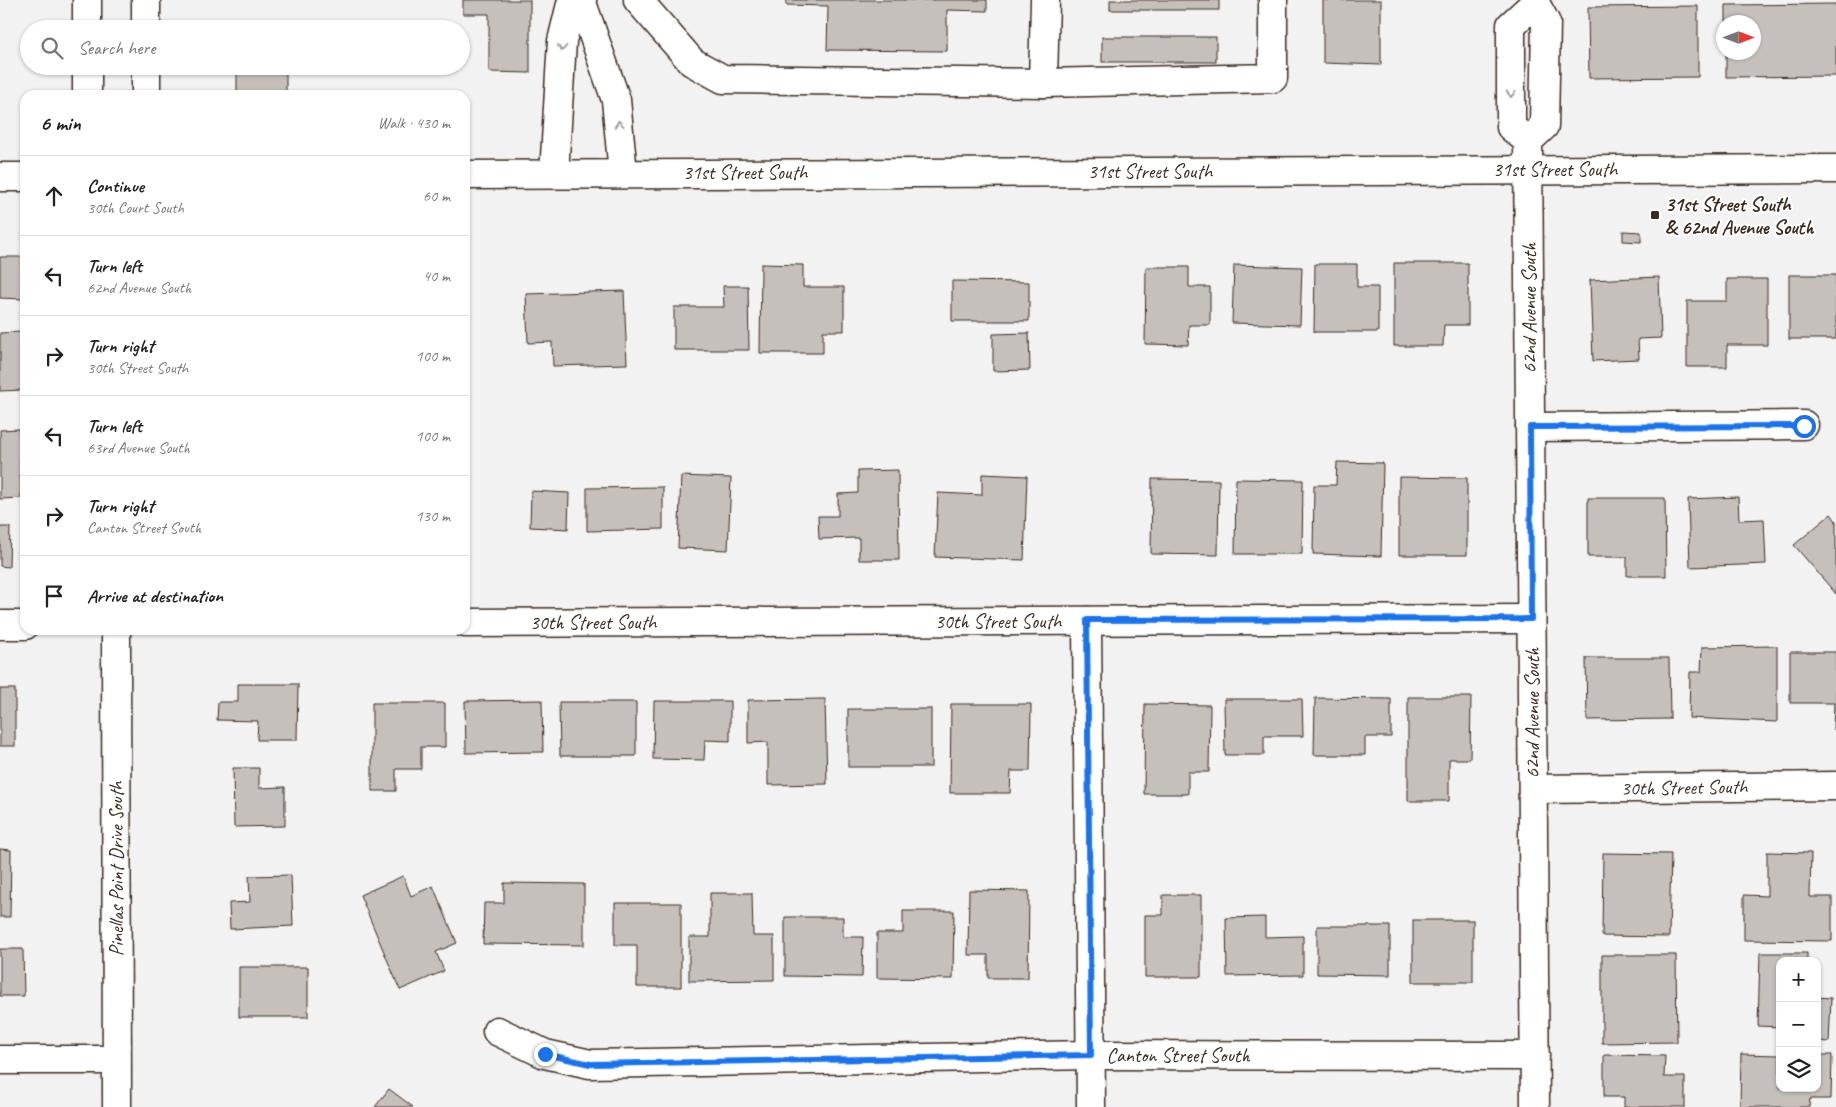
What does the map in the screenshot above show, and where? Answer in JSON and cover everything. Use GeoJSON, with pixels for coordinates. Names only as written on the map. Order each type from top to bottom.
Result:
{"type":"FeatureCollection","features":[{"type":"Feature","properties":{"kind":"street"},"geometry":{"type":"LineString","coordinates":[[87,0],[87,20]]}},
{"type":"Feature","properties":{"kind":"street"},"geometry":{"type":"LineString","coordinates":[[146,0],[146,20]]}},
{"type":"Feature","properties":{"kind":"street"},"geometry":{"type":"LineString","coordinates":[[554,174],[562,41],[572,0]]}},
{"type":"Feature","properties":{"kind":"street"},"geometry":{"type":"LineString","coordinates":[[581,0],[616,100],[623,173]]}},
{"type":"Feature","properties":{"kind":"street"},"geometry":{"type":"LineString","coordinates":[[638,0],[692,62],[723,78],[1043,83],[1273,78],[1273,0]]}},
{"type":"Feature","properties":{"kind":"street"},"geometry":{"type":"LineString","coordinates":[[1043,83],[1045,0]]}},
{"type":"Feature","properties":{"kind":"street","name":"62nd Avenue South"},"geometry":{"type":"LineString","coordinates":[[1535,1107],[1528,141],[1544,126],[1546,23],[1536,2]]}},
{"type":"Feature","properties":{"kind":"street"},"geometry":{"type":"LineString","coordinates":[[87,75],[87,90]]}},
{"type":"Feature","properties":{"kind":"street"},"geometry":{"type":"LineString","coordinates":[[146,75],[146,90]]}},
{"type":"Feature","properties":{"kind":"street","name":"31st Street South"},"geometry":{"type":"LineString","coordinates":[[470,175],[1836,169]]}},
{"type":"Feature","properties":{"kind":"street"},"geometry":{"type":"LineString","coordinates":[[0,177],[20,177]]}},
{"type":"Feature","properties":{"kind":"street"},"geometry":{"type":"LineString","coordinates":[[1530,427],[1804,426]]}},
{"type":"Feature","properties":{"kind":"street","name":"30th Street South"},"geometry":{"type":"LineString","coordinates":[[470,623],[1531,619]]}},
{"type":"Feature","properties":{"kind":"street"},"geometry":{"type":"LineString","coordinates":[[1087,620],[1091,1107]]}},
{"type":"Feature","properties":{"kind":"street"},"geometry":{"type":"LineString","coordinates":[[0,625],[20,625]]}},
{"type":"Feature","properties":{"kind":"street","name":"Pinellas Point Drive South"},"geometry":{"type":"LineString","coordinates":[[116,635],[117,1107]]}},
{"type":"Feature","properties":{"kind":"street","name":"30th Street South"},"geometry":{"type":"LineString","coordinates":[[1533,789],[1836,786]]}},
{"type":"Feature","properties":{"kind":"street","name":"Canton Street South"},"geometry":{"type":"LineString","coordinates":[[497,1031],[545,1054],[590,1064],[1091,1055],[1535,1056]]}},
{"type":"Feature","properties":{"kind":"street"},"geometry":{"type":"LineString","coordinates":[[0,1060],[116,1060]]}},
{"type":"Feature","properties":{"kind":"building"},"geometry":{"type":"Polygon","coordinates":[[[463,0],[530,0],[530,73],[489,72],[489,14],[463,14],[463,0]]]}},
{"type":"Feature","properties":{"kind":"building"},"geometry":{"type":"Polygon","coordinates":[[[786,0],[987,0],[987,11],[947,10],[947,51],[827,50],[828,6],[786,5],[786,0]]]}},
{"type":"Feature","properties":{"kind":"building"},"geometry":{"type":"Polygon","coordinates":[[[1110,0],[1219,0],[1219,10],[1110,10],[1110,0]]]}},
{"type":"Feature","properties":{"kind":"building"},"geometry":{"type":"Polygon","coordinates":[[[1323,0],[1381,0],[1381,65],[1323,63],[1323,0]]]}},
{"type":"Feature","properties":{"kind":"building"},"geometry":{"type":"Polygon","coordinates":[[[1836,4],[1836,76],[1726,77],[1726,60],[1761,60],[1761,15],[1726,15],[1726,5],[1836,4]]]}},
{"type":"Feature","properties":{"kind":"building"},"geometry":{"type":"Polygon","coordinates":[[[1698,6],[1698,77],[1589,78],[1588,7],[1698,6]]]}},
{"type":"Feature","properties":{"kind":"building"},"geometry":{"type":"Polygon","coordinates":[[[1102,37],[1216,37],[1216,62],[1102,62],[1102,37]]]}},
{"type":"Feature","properties":{"kind":"building"},"geometry":{"type":"Polygon","coordinates":[[[237,75],[286,75],[286,90],[237,90],[237,75]]]}},
{"type":"Feature","properties":{"kind":"building"},"geometry":{"type":"Polygon","coordinates":[[[1623,231],[1641,232],[1641,242],[1623,241],[1623,231]]]}},
{"type":"Feature","properties":{"kind":"building"},"geometry":{"type":"Polygon","coordinates":[[[0,257],[20,257],[20,299],[0,298],[0,257]]]}},
{"type":"Feature","properties":{"kind":"building"},"geometry":{"type":"Polygon","coordinates":[[[1394,263],[1468,263],[1468,325],[1444,325],[1443,346],[1394,346],[1394,263]]]}},
{"type":"Feature","properties":{"kind":"building"},"geometry":{"type":"Polygon","coordinates":[[[761,264],[803,265],[803,287],[844,287],[844,331],[823,331],[823,353],[760,353],[761,264]]]}},
{"type":"Feature","properties":{"kind":"building"},"geometry":{"type":"Polygon","coordinates":[[[1315,264],[1357,264],[1357,287],[1378,287],[1378,332],[1314,332],[1315,264]]]}},
{"type":"Feature","properties":{"kind":"building"},"geometry":{"type":"Polygon","coordinates":[[[1234,265],[1302,267],[1300,325],[1232,323],[1234,265]]]}},
{"type":"Feature","properties":{"kind":"building"},"geometry":{"type":"Polygon","coordinates":[[[1146,267],[1189,267],[1189,287],[1210,287],[1210,325],[1189,325],[1188,345],[1145,344],[1146,267]]]}},
{"type":"Feature","properties":{"kind":"building"},"geometry":{"type":"Polygon","coordinates":[[[1789,275],[1836,275],[1836,339],[1789,339],[1789,275]]]}},
{"type":"Feature","properties":{"kind":"building"},"geometry":{"type":"Polygon","coordinates":[[[1659,277],[1661,338],[1638,339],[1639,359],[1593,361],[1590,280],[1659,277]]]}},
{"type":"Feature","properties":{"kind":"building"},"geometry":{"type":"Polygon","coordinates":[[[1727,279],[1767,279],[1767,345],[1727,345],[1727,367],[1687,367],[1687,301],[1727,301],[1727,279]]]}},
{"type":"Feature","properties":{"kind":"building"},"geometry":{"type":"Polygon","coordinates":[[[952,281],[1029,282],[1029,321],[952,321],[952,281]]]}},
{"type":"Feature","properties":{"kind":"building"},"geometry":{"type":"Polygon","coordinates":[[[723,286],[748,286],[749,350],[674,350],[674,307],[724,307],[723,286]]]}},
{"type":"Feature","properties":{"kind":"building"},"geometry":{"type":"Polygon","coordinates":[[[624,291],[627,364],[553,366],[552,342],[528,343],[526,294],[624,291]]]}},
{"type":"Feature","properties":{"kind":"building"},"geometry":{"type":"Polygon","coordinates":[[[20,332],[20,390],[0,391],[0,333],[20,332]]]}},
{"type":"Feature","properties":{"kind":"building"},"geometry":{"type":"Polygon","coordinates":[[[1029,333],[1030,370],[993,371],[993,334],[1029,333]]]}},
{"type":"Feature","properties":{"kind":"building"},"geometry":{"type":"Polygon","coordinates":[[[19,429],[20,498],[0,499],[0,430],[19,429]]]}},
{"type":"Feature","properties":{"kind":"building"},"geometry":{"type":"Polygon","coordinates":[[[1337,462],[1383,463],[1381,556],[1313,554],[1314,485],[1336,485],[1337,462]]]}},
{"type":"Feature","properties":{"kind":"building"},"geometry":{"type":"Polygon","coordinates":[[[898,470],[899,560],[859,560],[859,538],[819,539],[818,516],[838,516],[838,494],[858,493],[858,471],[898,470]]]}},
{"type":"Feature","properties":{"kind":"building"},"geometry":{"type":"Polygon","coordinates":[[[982,474],[1027,476],[1024,560],[935,557],[938,493],[982,495],[982,474]]]}},
{"type":"Feature","properties":{"kind":"building"},"geometry":{"type":"Polygon","coordinates":[[[681,476],[731,478],[728,550],[678,548],[681,476]]]}},
{"type":"Feature","properties":{"kind":"building"},"geometry":{"type":"Polygon","coordinates":[[[1399,477],[1467,478],[1467,555],[1399,555],[1399,477]]]}},
{"type":"Feature","properties":{"kind":"building"},"geometry":{"type":"Polygon","coordinates":[[[1152,479],[1219,480],[1218,555],[1151,554],[1152,479]]]}},
{"type":"Feature","properties":{"kind":"building"},"geometry":{"type":"Polygon","coordinates":[[[1236,479],[1303,480],[1302,554],[1235,554],[1236,479]]]}},
{"type":"Feature","properties":{"kind":"building"},"geometry":{"type":"Polygon","coordinates":[[[663,487],[663,529],[587,531],[587,488],[663,487]]]}},
{"type":"Feature","properties":{"kind":"building"},"geometry":{"type":"Polygon","coordinates":[[[531,491],[569,493],[568,529],[530,527],[531,491]]]}},
{"type":"Feature","properties":{"kind":"building"},"geometry":{"type":"Polygon","coordinates":[[[1738,497],[1739,520],[1764,519],[1766,564],[1690,567],[1688,499],[1738,497]]]}},
{"type":"Feature","properties":{"kind":"building"},"geometry":{"type":"Polygon","coordinates":[[[1588,498],[1665,498],[1666,576],[1627,576],[1627,557],[1588,557],[1588,498]]]}},
{"type":"Feature","properties":{"kind":"building"},"geometry":{"type":"Polygon","coordinates":[[[1831,514],[1836,521],[1836,594],[1794,545],[1831,514]]]}},
{"type":"Feature","properties":{"kind":"building"},"geometry":{"type":"Polygon","coordinates":[[[0,527],[10,527],[9,567],[0,566],[0,527]]]}},
{"type":"Feature","properties":{"kind":"building"},"geometry":{"type":"Polygon","coordinates":[[[1777,646],[1777,722],[1689,718],[1690,672],[1701,672],[1702,647],[1777,646]]]}},
{"type":"Feature","properties":{"kind":"building"},"geometry":{"type":"Polygon","coordinates":[[[1790,652],[1836,652],[1836,729],[1833,729],[1834,703],[1790,703],[1790,652]]]}},
{"type":"Feature","properties":{"kind":"building"},"geometry":{"type":"Polygon","coordinates":[[[1586,658],[1669,658],[1670,719],[1587,720],[1586,658]]]}},
{"type":"Feature","properties":{"kind":"building"},"geometry":{"type":"Polygon","coordinates":[[[238,684],[298,684],[297,740],[257,740],[258,721],[217,720],[218,702],[238,702],[238,684]]]}},
{"type":"Feature","properties":{"kind":"building"},"geometry":{"type":"Polygon","coordinates":[[[0,689],[15,689],[15,746],[0,746],[0,689]]]}},
{"type":"Feature","properties":{"kind":"building"},"geometry":{"type":"Polygon","coordinates":[[[1408,697],[1471,697],[1470,759],[1449,759],[1449,801],[1408,801],[1408,697]]]}},
{"type":"Feature","properties":{"kind":"building"},"geometry":{"type":"Polygon","coordinates":[[[1315,698],[1391,699],[1391,737],[1365,737],[1365,755],[1314,755],[1315,698]]]}},
{"type":"Feature","properties":{"kind":"building"},"geometry":{"type":"Polygon","coordinates":[[[825,699],[827,784],[768,785],[768,742],[748,743],[748,700],[825,699]]]}},
{"type":"Feature","properties":{"kind":"building"},"geometry":{"type":"Polygon","coordinates":[[[1224,699],[1302,699],[1303,736],[1264,736],[1264,755],[1225,755],[1224,699]]]}},
{"type":"Feature","properties":{"kind":"building"},"geometry":{"type":"Polygon","coordinates":[[[542,700],[543,752],[466,753],[465,701],[542,700]]]}},
{"type":"Feature","properties":{"kind":"building"},"geometry":{"type":"Polygon","coordinates":[[[654,701],[730,701],[730,741],[705,740],[704,760],[653,759],[654,701]]]}},
{"type":"Feature","properties":{"kind":"building"},"geometry":{"type":"Polygon","coordinates":[[[559,702],[636,702],[636,756],[560,756],[559,702]]]}},
{"type":"Feature","properties":{"kind":"building"},"geometry":{"type":"Polygon","coordinates":[[[372,703],[445,703],[445,747],[421,747],[421,769],[396,769],[396,791],[372,791],[372,703]]]}},
{"type":"Feature","properties":{"kind":"building"},"geometry":{"type":"Polygon","coordinates":[[[951,704],[1031,704],[1030,771],[1011,771],[1010,793],[950,793],[951,704]]]}},
{"type":"Feature","properties":{"kind":"building"},"geometry":{"type":"Polygon","coordinates":[[[1145,704],[1210,705],[1209,772],[1188,772],[1188,794],[1144,794],[1145,704]]]}},
{"type":"Feature","properties":{"kind":"building"},"geometry":{"type":"Polygon","coordinates":[[[848,709],[931,709],[931,767],[848,767],[848,709]]]}},
{"type":"Feature","properties":{"kind":"building"},"geometry":{"type":"Polygon","coordinates":[[[233,768],[259,768],[259,788],[285,787],[285,826],[234,827],[233,768]]]}},
{"type":"Feature","properties":{"kind":"building"},"geometry":{"type":"Polygon","coordinates":[[[0,849],[11,850],[10,917],[0,917],[0,849]]]}},
{"type":"Feature","properties":{"kind":"building"},"geometry":{"type":"Polygon","coordinates":[[[1767,852],[1811,853],[1810,897],[1832,897],[1832,941],[1744,940],[1744,895],[1767,896],[1767,852]]]}},
{"type":"Feature","properties":{"kind":"building"},"geometry":{"type":"Polygon","coordinates":[[[1603,853],[1671,854],[1669,937],[1602,936],[1603,853]]]}},
{"type":"Feature","properties":{"kind":"building"},"geometry":{"type":"Polygon","coordinates":[[[291,875],[293,926],[230,929],[229,903],[250,902],[249,876],[291,875]]]}},
{"type":"Feature","properties":{"kind":"building"},"geometry":{"type":"Polygon","coordinates":[[[403,876],[411,896],[433,886],[457,943],[436,952],[444,971],[400,990],[360,895],[403,876]]]}},
{"type":"Feature","properties":{"kind":"building"},"geometry":{"type":"Polygon","coordinates":[[[504,883],[584,884],[584,945],[483,944],[484,903],[504,903],[504,883]]]}},
{"type":"Feature","properties":{"kind":"building"},"geometry":{"type":"Polygon","coordinates":[[[969,890],[1029,891],[1028,978],[988,978],[988,955],[968,955],[969,890]]]}},
{"type":"Feature","properties":{"kind":"building"},"geometry":{"type":"Polygon","coordinates":[[[710,893],[752,893],[753,936],[774,936],[774,980],[689,981],[689,937],[710,937],[710,893]]]}},
{"type":"Feature","properties":{"kind":"building"},"geometry":{"type":"Polygon","coordinates":[[[1163,895],[1201,895],[1201,977],[1145,977],[1145,915],[1163,915],[1163,895]]]}},
{"type":"Feature","properties":{"kind":"building"},"geometry":{"type":"Polygon","coordinates":[[[615,903],[681,903],[681,987],[637,987],[637,945],[615,945],[615,903]]]}},
{"type":"Feature","properties":{"kind":"building"},"geometry":{"type":"Polygon","coordinates":[[[903,911],[954,911],[953,979],[877,978],[877,933],[903,933],[903,911]]]}},
{"type":"Feature","properties":{"kind":"building"},"geometry":{"type":"Polygon","coordinates":[[[785,917],[843,917],[843,937],[863,937],[862,977],[785,976],[785,917]]]}},
{"type":"Feature","properties":{"kind":"building"},"geometry":{"type":"Polygon","coordinates":[[[1265,917],[1265,937],[1303,936],[1303,975],[1227,976],[1226,918],[1265,917]]]}},
{"type":"Feature","properties":{"kind":"building"},"geometry":{"type":"Polygon","coordinates":[[[1413,920],[1473,920],[1473,982],[1413,982],[1413,920]]]}},
{"type":"Feature","properties":{"kind":"building"},"geometry":{"type":"Polygon","coordinates":[[[1317,926],[1390,926],[1390,975],[1317,974],[1317,926]]]}},
{"type":"Feature","properties":{"kind":"building"},"geometry":{"type":"Polygon","coordinates":[[[0,949],[23,949],[24,996],[0,996],[0,949]]]}},
{"type":"Feature","properties":{"kind":"building"},"geometry":{"type":"Polygon","coordinates":[[[1760,953],[1807,953],[1807,957],[1776,957],[1776,1027],[1758,1026],[1760,953]]]}},
{"type":"Feature","properties":{"kind":"building"},"geometry":{"type":"Polygon","coordinates":[[[1602,955],[1676,955],[1677,1042],[1602,1043],[1602,955]]]}},
{"type":"Feature","properties":{"kind":"building"},"geometry":{"type":"Polygon","coordinates":[[[239,967],[308,967],[308,1017],[239,1017],[239,967]]]}},
{"type":"Feature","properties":{"kind":"building"},"geometry":{"type":"Polygon","coordinates":[[[1821,997],[1831,998],[1829,1042],[1821,1041],[1821,997]]]}},
{"type":"Feature","properties":{"kind":"building"},"geometry":{"type":"Polygon","coordinates":[[[1741,1054],[1776,1055],[1776,1092],[1821,1092],[1821,1055],[1832,1055],[1831,1099],[1810,1099],[1809,1107],[1740,1107],[1741,1054]]]}},
{"type":"Feature","properties":{"kind":"building"},"geometry":{"type":"Polygon","coordinates":[[[1604,1055],[1665,1056],[1664,1077],[1685,1077],[1685,1107],[1624,1107],[1624,1097],[1604,1097],[1604,1055]]]}},
{"type":"Feature","properties":{"kind":"building"},"geometry":{"type":"Polygon","coordinates":[[[389,1089],[413,1107],[375,1107],[389,1089]]]}},
{"type":"Feature","properties":{"kind":"place","name":"31st Street South & 62nd Avenue South"},"geometry":{"type":"Point","coordinates":[1655,215]}},
{"type":"Feature","properties":{"kind":"route"},"geometry":{"type":"LineString","coordinates":[[545,1054],[590,1064],[1091,1055],[1087,620],[1531,619],[1530,427],[1804,426]]}}]}
